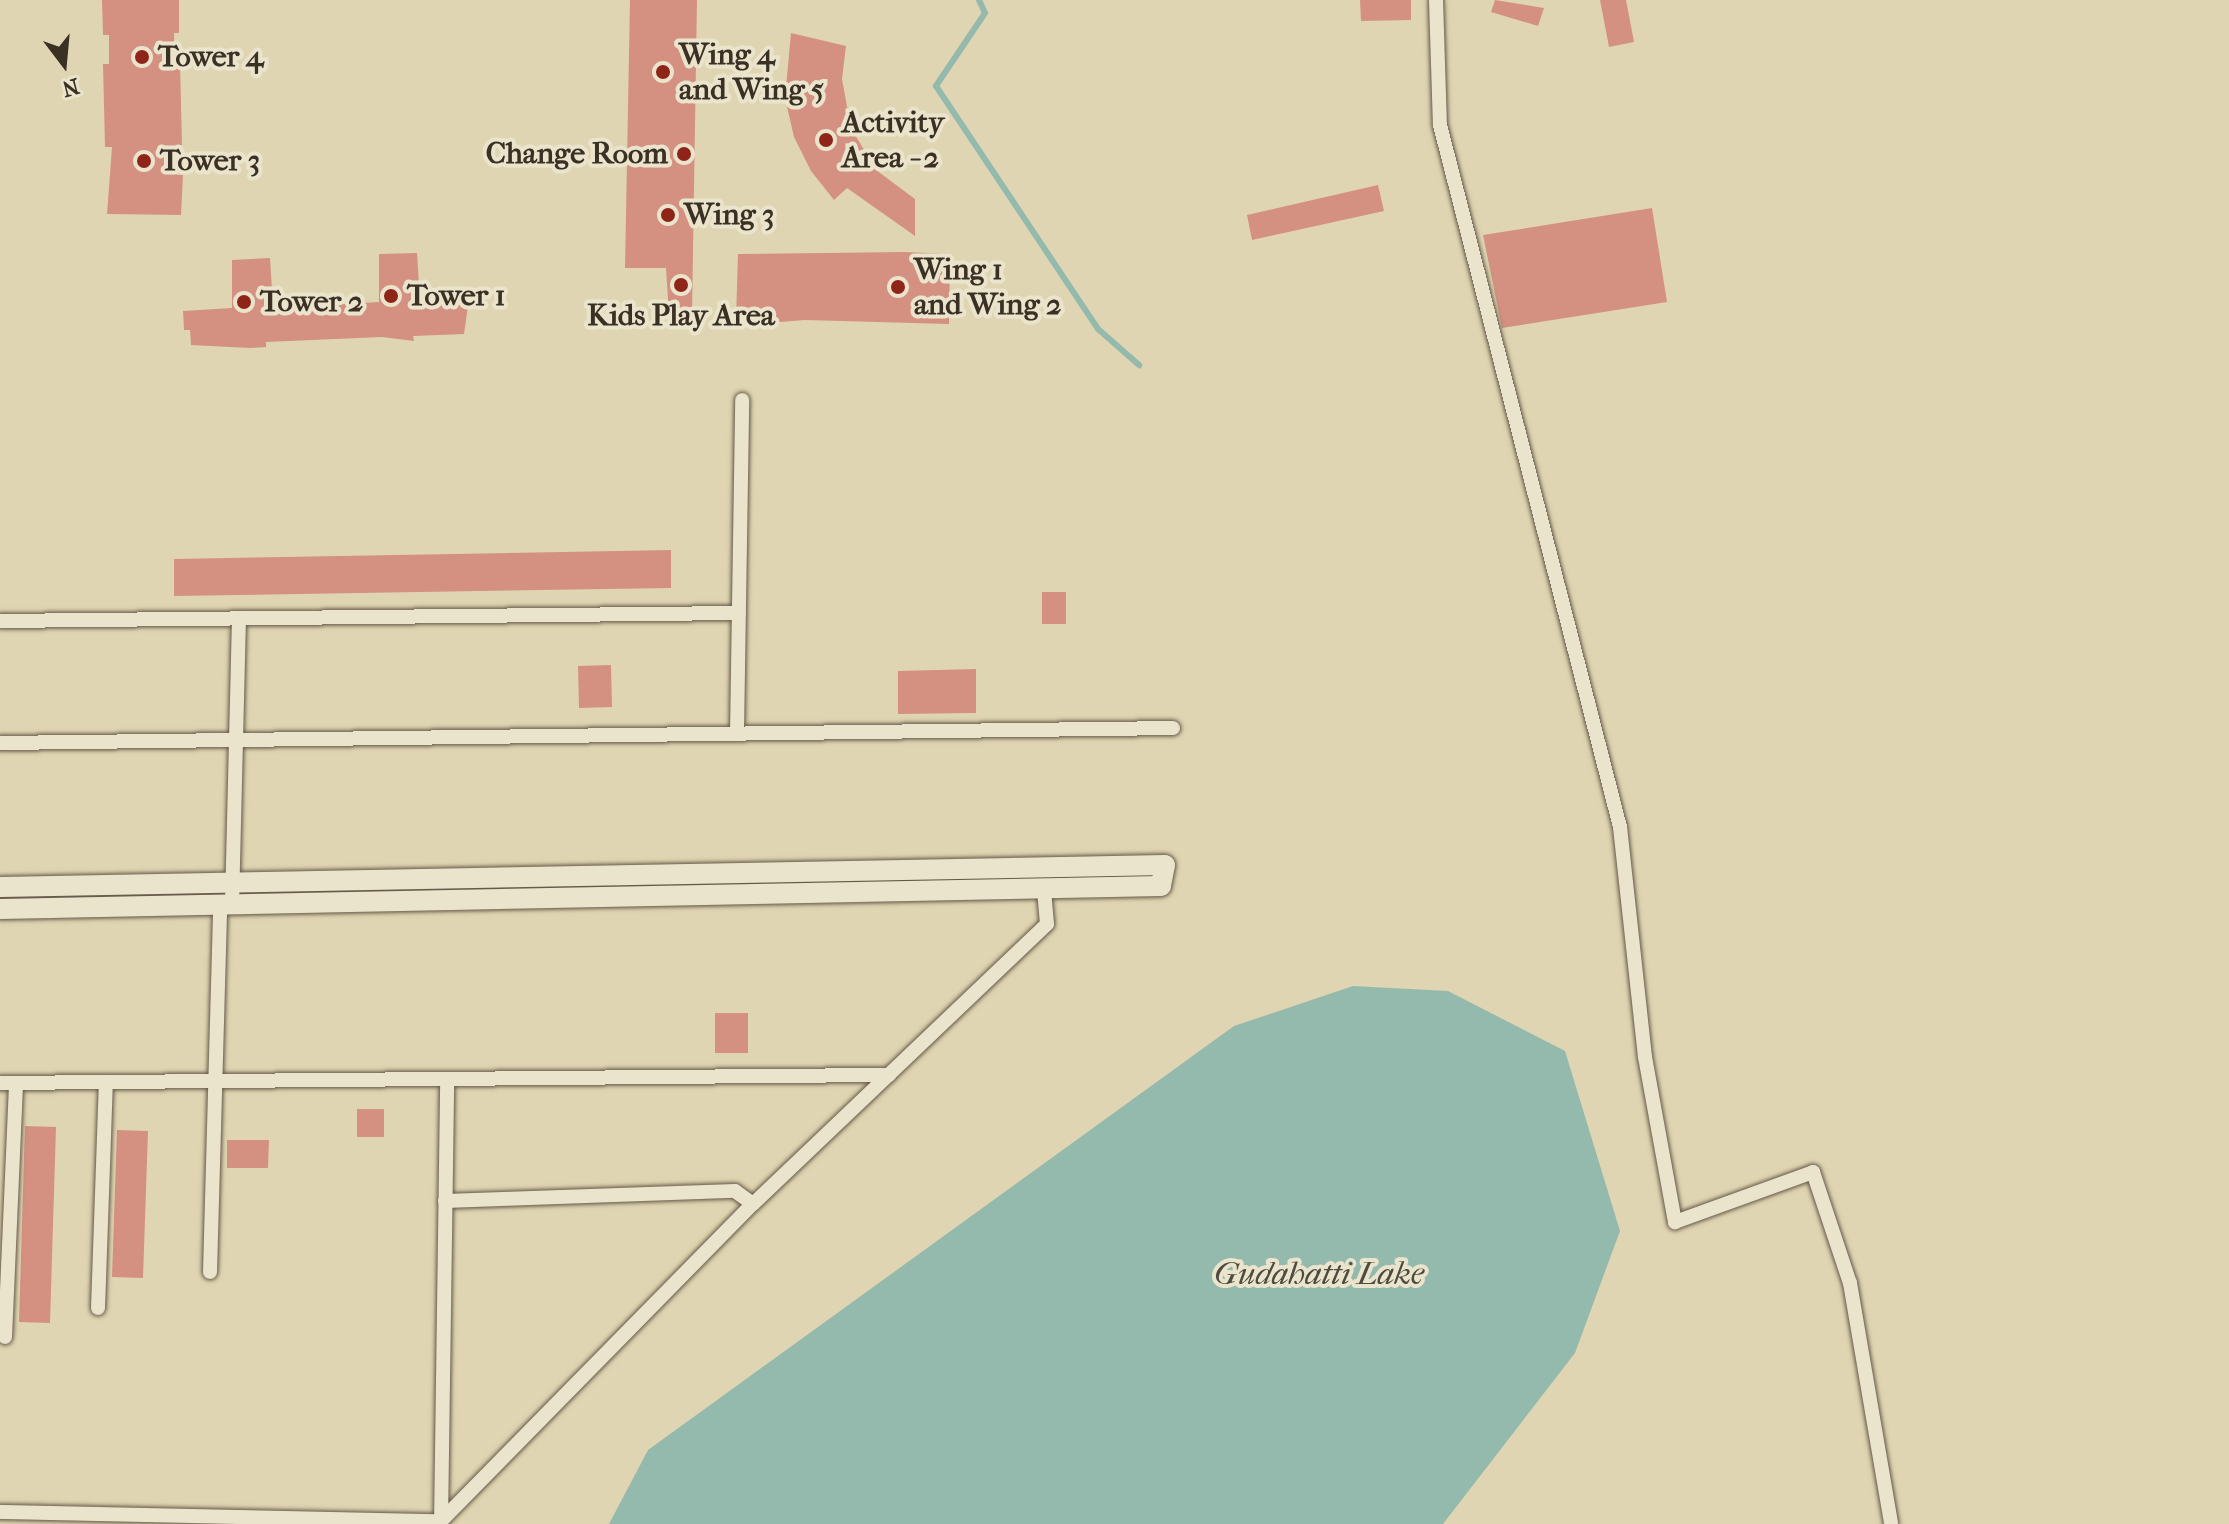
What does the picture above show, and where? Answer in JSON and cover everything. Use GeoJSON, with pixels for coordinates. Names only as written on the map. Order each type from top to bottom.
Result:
{"type":"FeatureCollection","features":[{"type":"Feature","properties":{"kind":"street"},"geometry":{"type":"LineString","coordinates":[[1436,0],[1440,125],[1620,827],[1645,1057],[1675,1222],[1813,1172],[1850,1283],[1891,1524]]}},
{"type":"Feature","properties":{"kind":"street"},"geometry":{"type":"LineString","coordinates":[[737,733],[742,400]]}},
{"type":"Feature","properties":{"kind":"street"},"geometry":{"type":"LineString","coordinates":[[0,621],[739,613]]}},
{"type":"Feature","properties":{"kind":"street"},"geometry":{"type":"LineString","coordinates":[[210,1272],[215,1081],[226,904],[232,883],[239,618]]}},
{"type":"Feature","properties":{"kind":"street"},"geometry":{"type":"LineString","coordinates":[[0,743],[1173,728]]}},
{"type":"Feature","properties":{"kind":"street"},"geometry":{"type":"LineString","coordinates":[[0,887],[1165,865],[1161,886],[0,909]]}},
{"type":"Feature","properties":{"kind":"street"},"geometry":{"type":"LineString","coordinates":[[0,1512],[441,1522],[753,1204],[1047,924],[1044,888]]}},
{"type":"Feature","properties":{"kind":"street"},"geometry":{"type":"LineString","coordinates":[[0,1083],[889,1075]]}},
{"type":"Feature","properties":{"kind":"street"},"geometry":{"type":"LineString","coordinates":[[441,1522],[447,1079]]}},
{"type":"Feature","properties":{"kind":"street"},"geometry":{"type":"LineString","coordinates":[[98,1308],[106,1082]]}},
{"type":"Feature","properties":{"kind":"street"},"geometry":{"type":"LineString","coordinates":[[5,1337],[16,1083]]}},
{"type":"Feature","properties":{"kind":"street"},"geometry":{"type":"LineString","coordinates":[[445,1201],[735,1191],[753,1204]]}},
{"type":"Feature","properties":{"kind":"water","name":"Gudahatti Lake"},"geometry":{"type":"Polygon","coordinates":[[[1353,986],[1448,991],[1565,1051],[1620,1231],[1575,1353],[1443,1524],[609,1524],[648,1450],[1234,1026],[1353,986]]]}},
{"type":"Feature","properties":{"kind":"building"},"geometry":{"type":"Polygon","coordinates":[[[102,0],[179,0],[179,33],[174,33],[175,63],[180,63],[182,145],[176,145],[177,175],[183,175],[181,215],[107,214],[112,147],[105,147],[103,64],[109,64],[109,35],[103,35],[102,0]]]}},
{"type":"Feature","properties":{"kind":"building"},"geometry":{"type":"Polygon","coordinates":[[[630,0],[697,0],[692,315],[669,315],[666,268],[625,268],[630,0]]]}},
{"type":"Feature","properties":{"kind":"building"},"geometry":{"type":"Polygon","coordinates":[[[1360,0],[1411,0],[1411,20],[1361,21],[1360,0]]]}},
{"type":"Feature","properties":{"kind":"building"},"geometry":{"type":"Polygon","coordinates":[[[1495,0],[1544,8],[1538,26],[1491,12],[1495,0]]]}},
{"type":"Feature","properties":{"kind":"building"},"geometry":{"type":"Polygon","coordinates":[[[1600,0],[1626,0],[1634,42],[1609,47],[1600,0]]]}},
{"type":"Feature","properties":{"kind":"building","name":"Activity Area - 2"},"geometry":{"type":"Polygon","coordinates":[[[791,33],[846,46],[842,79],[851,128],[876,170],[915,199],[915,236],[847,188],[834,200],[811,171],[794,137],[785,98],[791,33]]]}},
{"type":"Feature","properties":{"kind":"building"},"geometry":{"type":"Polygon","coordinates":[[[1378,185],[1384,211],[1252,240],[1247,215],[1378,185]]]}},
{"type":"Feature","properties":{"kind":"building"},"geometry":{"type":"Polygon","coordinates":[[[1652,208],[1667,302],[1502,328],[1483,235],[1652,208]]]}},
{"type":"Feature","properties":{"kind":"building"},"geometry":{"type":"Polygon","coordinates":[[[417,253],[420,300],[469,299],[464,334],[413,336],[414,341],[382,337],[266,342],[266,347],[250,348],[191,345],[190,330],[184,330],[183,311],[232,308],[232,260],[270,258],[273,306],[347,304],[379,302],[379,254],[417,253]]]}},
{"type":"Feature","properties":{"kind":"building","name":"Wing 1 and Wing 2"},"geometry":{"type":"Polygon","coordinates":[[[738,254],[950,254],[949,324],[805,320],[743,325],[736,320],[738,254]]]}},
{"type":"Feature","properties":{"kind":"building"},"geometry":{"type":"Polygon","coordinates":[[[671,550],[671,588],[174,596],[174,559],[671,550]]]}},
{"type":"Feature","properties":{"kind":"building"},"geometry":{"type":"Polygon","coordinates":[[[1042,592],[1066,592],[1066,624],[1042,624],[1042,592]]]}},
{"type":"Feature","properties":{"kind":"building"},"geometry":{"type":"Polygon","coordinates":[[[611,665],[612,707],[579,708],[578,666],[611,665]]]}},
{"type":"Feature","properties":{"kind":"building"},"geometry":{"type":"Polygon","coordinates":[[[976,669],[976,713],[898,714],[898,671],[976,669]]]}},
{"type":"Feature","properties":{"kind":"building"},"geometry":{"type":"Polygon","coordinates":[[[715,1013],[748,1013],[748,1053],[715,1053],[715,1013]]]}},
{"type":"Feature","properties":{"kind":"building"},"geometry":{"type":"Polygon","coordinates":[[[357,1109],[384,1109],[384,1137],[357,1137],[357,1109]]]}},
{"type":"Feature","properties":{"kind":"building"},"geometry":{"type":"Polygon","coordinates":[[[25,1126],[56,1127],[50,1323],[19,1322],[25,1126]]]}},
{"type":"Feature","properties":{"kind":"building"},"geometry":{"type":"Polygon","coordinates":[[[117,1130],[148,1131],[143,1278],[112,1277],[117,1130]]]}},
{"type":"Feature","properties":{"kind":"building"},"geometry":{"type":"Polygon","coordinates":[[[227,1140],[269,1140],[268,1168],[227,1168],[227,1140]]]}},
{"type":"Feature","properties":{"kind":"waterway"},"geometry":{"type":"LineString","coordinates":[[979,0],[985,13],[936,86],[1098,329],[1139,365]]}},
{"type":"Feature","properties":{"kind":"place","name":"Tower 4"},"geometry":{"type":"Point","coordinates":[142,57]}},
{"type":"Feature","properties":{"kind":"place","name":"Wing 4 and Wing 5"},"geometry":{"type":"Point","coordinates":[663,72]}},
{"type":"Feature","properties":{"kind":"place","name":"Activity Area - 2"},"geometry":{"type":"Point","coordinates":[826,140]}},
{"type":"Feature","properties":{"kind":"place","name":"Change Room"},"geometry":{"type":"Point","coordinates":[684,154]}},
{"type":"Feature","properties":{"kind":"place","name":"Tower 3"},"geometry":{"type":"Point","coordinates":[144,161]}},
{"type":"Feature","properties":{"kind":"place","name":"Wing 3"},"geometry":{"type":"Point","coordinates":[668,215]}},
{"type":"Feature","properties":{"kind":"place","name":"Kids Play Area"},"geometry":{"type":"Point","coordinates":[681,285]}},
{"type":"Feature","properties":{"kind":"place","name":"Wing 1 and Wing 2"},"geometry":{"type":"Point","coordinates":[898,287]}},
{"type":"Feature","properties":{"kind":"place","name":"Tower 1"},"geometry":{"type":"Point","coordinates":[391,296]}},
{"type":"Feature","properties":{"kind":"place","name":"Tower 2"},"geometry":{"type":"Point","coordinates":[244,302]}}]}
